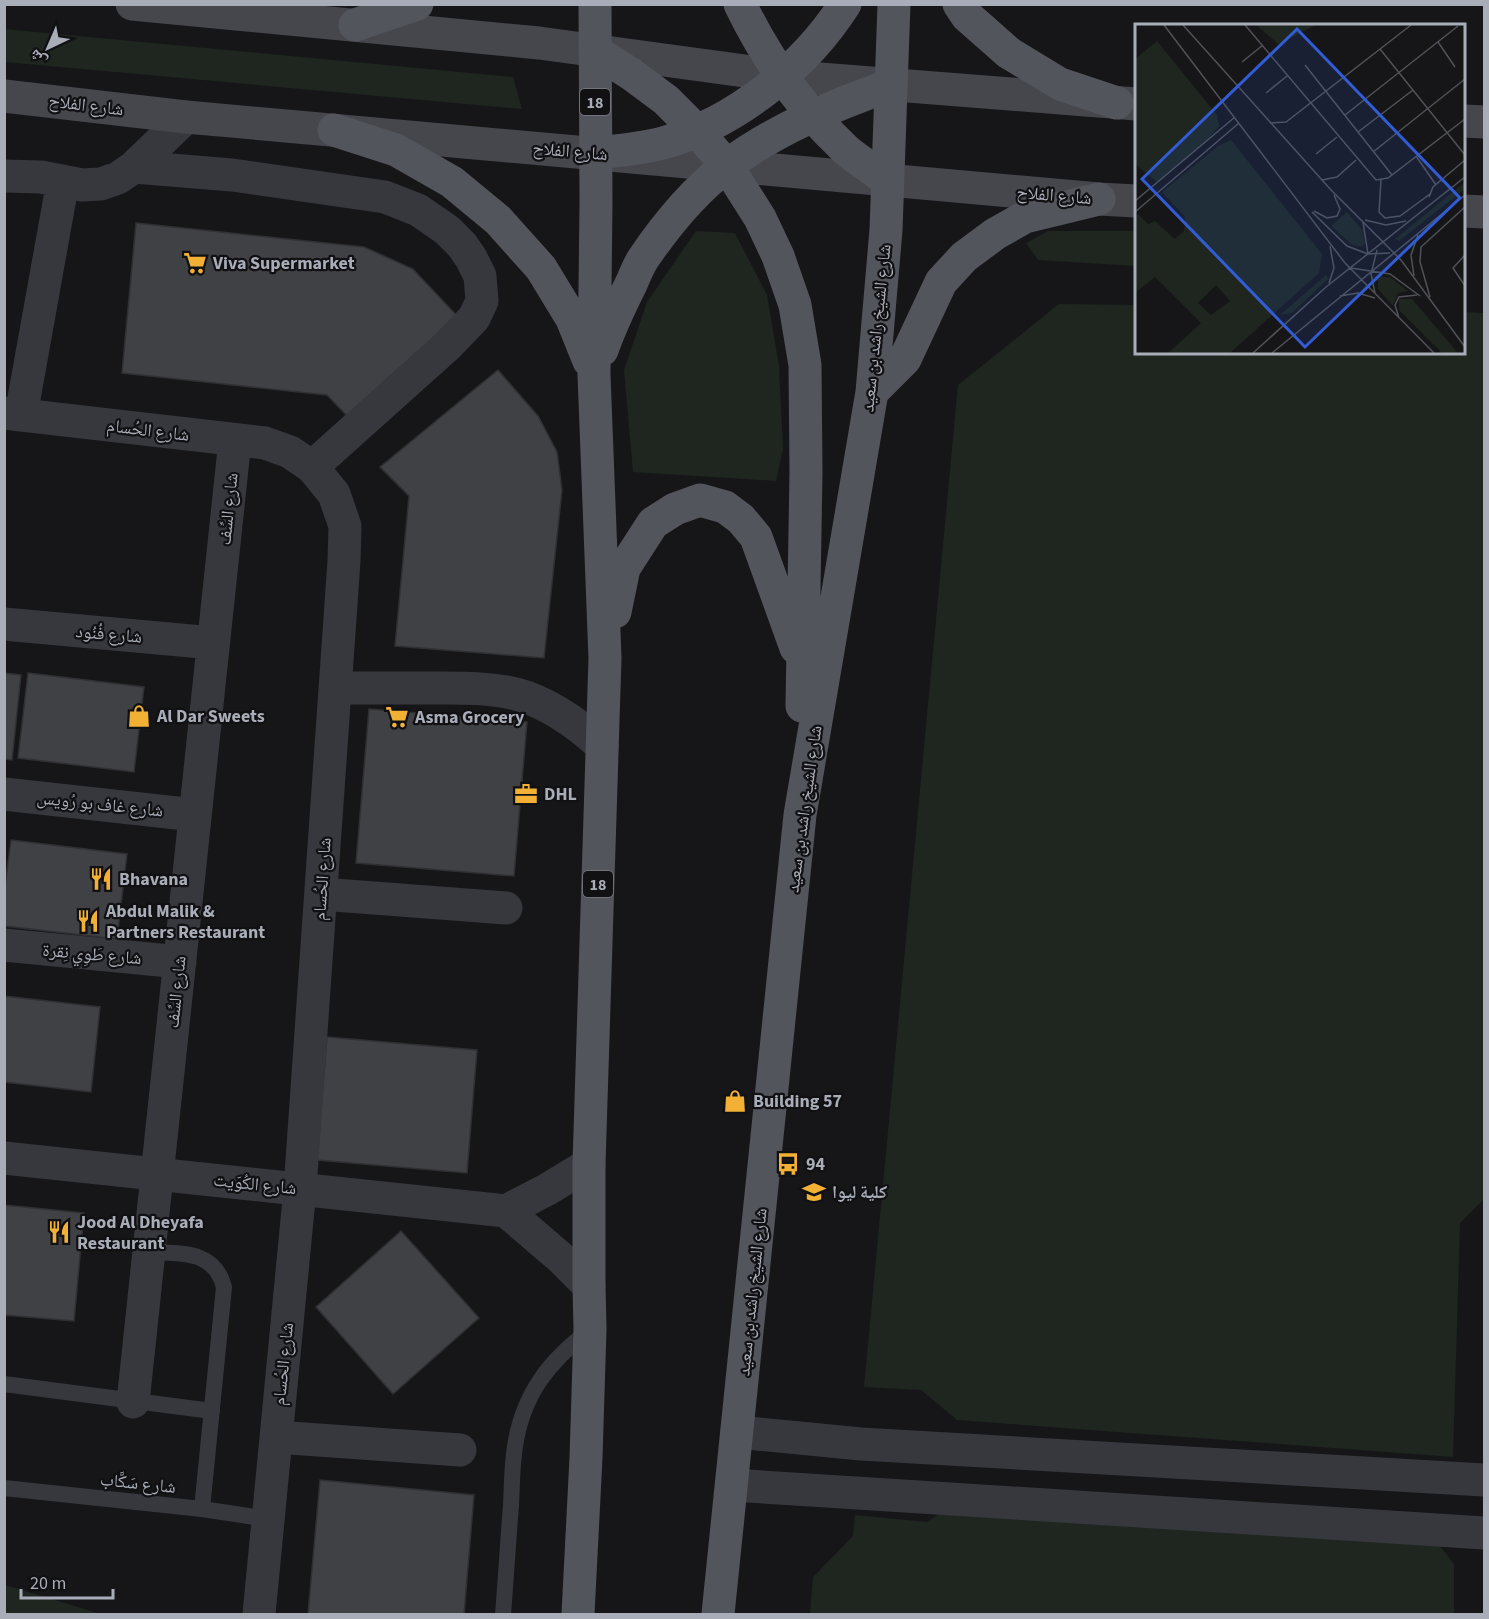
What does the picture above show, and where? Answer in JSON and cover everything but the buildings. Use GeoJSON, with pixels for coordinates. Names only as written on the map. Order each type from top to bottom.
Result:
{"type":"FeatureCollection","features":[{"type":"Feature","properties":{"kind":"main road"},"geometry":{"type":"LineString","coordinates":[[132,4],[539,43],[782,76],[1127,103]]}},
{"type":"Feature","properties":{"kind":"main road"},"geometry":{"type":"LineString","coordinates":[[355,26],[417,4]]}},
{"type":"Feature","properties":{"kind":"main road","name":"18"},"geometry":{"type":"LineString","coordinates":[[578,1614],[590,1329],[589,1164],[605,658],[594,375],[595,4]]}},
{"type":"Feature","properties":{"kind":"main road"},"geometry":{"type":"LineString","coordinates":[[740,4],[782,76],[813,117],[848,151],[887,180]]}},
{"type":"Feature","properties":{"kind":"main road"},"geometry":{"type":"LineString","coordinates":[[595,153],[630,150],[664,143],[728,116],[757,97],[782,76],[811,48],[835,20],[845,4]]}},
{"type":"Feature","properties":{"kind":"main road","name":"شارع الشيخ راشد بن سعيد"},"geometry":{"type":"LineString","coordinates":[[718,1614],[800,815],[872,392],[886,230],[894,4]]}},
{"type":"Feature","properties":{"kind":"main road"},"geometry":{"type":"LineString","coordinates":[[959,4],[967,16],[1009,53],[1060,84],[1127,103]]}},
{"type":"Feature","properties":{"kind":"main road"},"geometry":{"type":"LineString","coordinates":[[595,51],[666,100],[728,166],[760,219],[778,256],[795,305],[805,364],[806,472],[800,815]]}},
{"type":"Feature","properties":{"kind":"main road"},"geometry":{"type":"LineString","coordinates":[[594,375],[614,317],[642,261],[679,212],[703,187],[728,166],[773,136],[852,99],[891,85]]}},
{"type":"Feature","properties":{"kind":"main road","name":"شارع الفلاح"},"geometry":{"type":"LineString","coordinates":[[4,96],[186,117],[1135,201]]}},
{"type":"Feature","properties":{"kind":"main road"},"geometry":{"type":"LineString","coordinates":[[1465,121],[1485,122]]}},
{"type":"Feature","properties":{"kind":"main road"},"geometry":{"type":"LineString","coordinates":[[334,130],[396,150],[452,182],[498,220],[541,268],[572,319],[594,375]]}},
{"type":"Feature","properties":{"kind":"main road"},"geometry":{"type":"LineString","coordinates":[[872,392],[904,359],[941,282],[964,257],[995,234],[1025,217],[1099,199]]}},
{"type":"Feature","properties":{"kind":"main road"},"geometry":{"type":"LineString","coordinates":[[1465,212],[1485,212]]}},
{"type":"Feature","properties":{"kind":"main road"},"geometry":{"type":"LineString","coordinates":[[605,658],[624,568],[653,523],[675,509],[700,500],[725,507],[741,519],[756,537],[802,667]]}},
{"type":"Feature","properties":{"kind":"street"},"geometry":{"type":"LineString","coordinates":[[4,176],[41,177],[82,185],[101,184],[118,178],[134,167],[186,117]]}},
{"type":"Feature","properties":{"kind":"street"},"geometry":{"type":"LineString","coordinates":[[134,167],[232,175],[385,197],[418,210],[447,230],[471,258],[480,276],[482,301],[474,318],[447,346],[312,467]]}},
{"type":"Feature","properties":{"kind":"street"},"geometry":{"type":"LineString","coordinates":[[13,414],[63,181]]}},
{"type":"Feature","properties":{"kind":"street","name":"شارع الحُسام"},"geometry":{"type":"LineString","coordinates":[[13,414],[265,443],[290,452],[312,467],[334,494],[345,526],[300,1189],[259,1614]]}},
{"type":"Feature","properties":{"kind":"street","name":"شارع السِّف"},"geometry":{"type":"LineString","coordinates":[[133,1402],[235,440]]}},
{"type":"Feature","properties":{"kind":"street","name":"شارع فُنُود"},"geometry":{"type":"LineString","coordinates":[[4,624],[213,644]]}},
{"type":"Feature","properties":{"kind":"street"},"geometry":{"type":"LineString","coordinates":[[335,688],[467,688],[517,695],[563,714],[602,746]]}},
{"type":"Feature","properties":{"kind":"street","name":"شارع غاف بو رُويس"},"geometry":{"type":"LineString","coordinates":[[4,794],[195,814]]}},
{"type":"Feature","properties":{"kind":"street"},"geometry":{"type":"LineString","coordinates":[[321,894],[506,908]]}},
{"type":"Feature","properties":{"kind":"street","name":"شارع طَوِي نِقرة"},"geometry":{"type":"LineString","coordinates":[[4,945],[180,962]]}},
{"type":"Feature","properties":{"kind":"street","name":"شارع الكُوَيت"},"geometry":{"type":"LineString","coordinates":[[4,1158],[506,1211]]}},
{"type":"Feature","properties":{"kind":"street"},"geometry":{"type":"LineString","coordinates":[[589,1164],[506,1211],[561,1258],[589,1286]]}},
{"type":"Feature","properties":{"kind":"street"},"geometry":{"type":"LineString","coordinates":[[737,1432],[861,1444],[1485,1480]]}},
{"type":"Feature","properties":{"kind":"street"},"geometry":{"type":"LineString","coordinates":[[276,1437],[460,1450]]}},
{"type":"Feature","properties":{"kind":"street"},"geometry":{"type":"LineString","coordinates":[[732,1485],[1485,1533]]}},
{"type":"Feature","properties":{"kind":"lane"},"geometry":{"type":"LineString","coordinates":[[149,1252],[198,1256],[216,1268],[224,1287],[202,1509]]}},
{"type":"Feature","properties":{"kind":"lane"},"geometry":{"type":"LineString","coordinates":[[503,1614],[515,1446],[521,1418],[532,1392],[548,1368],[590,1329]]}},
{"type":"Feature","properties":{"kind":"lane"},"geometry":{"type":"LineString","coordinates":[[4,1384],[212,1412]]}},
{"type":"Feature","properties":{"kind":"lane","name":"شارع سَكَّاب"},"geometry":{"type":"LineString","coordinates":[[4,1488],[202,1509],[268,1519]]}},
{"type":"Feature","properties":{"kind":"shaded area"},"geometry":{"type":"Polygon","coordinates":[[[4,29],[513,77],[522,109],[5,62],[4,29]]]}},
{"type":"Feature","properties":{"kind":"shaded area"},"geometry":{"type":"Polygon","coordinates":[[[696,231],[735,233],[767,295],[779,366],[783,449],[776,481],[633,472],[624,370],[647,302],[696,231]]]}},
{"type":"Feature","properties":{"kind":"shaded area"},"geometry":{"type":"Polygon","coordinates":[[[1048,231],[1135,231],[1135,266],[1038,260],[1026,243],[1048,231]]]}},
{"type":"Feature","properties":{"kind":"shaded area"},"geometry":{"type":"Polygon","coordinates":[[[1059,304],[1135,305],[1135,354],[1465,354],[1465,312],[1484,313],[1484,1199],[1460,1223],[1453,1457],[957,1420],[921,1390],[864,1387],[958,385],[1059,304]]]}},
{"type":"Feature","properties":{"kind":"shaded area"},"geometry":{"type":"Polygon","coordinates":[[[962,1498],[1431,1534],[1454,1564],[1454,1614],[810,1614],[813,1577],[853,1536],[855,1515],[927,1522],[962,1498]]]}},
{"type":"Feature","properties":{"kind":"shaded area"},"geometry":{"type":"Polygon","coordinates":[[[5,1585],[101,1614],[5,1614],[5,1585]]]}},
{"type":"Feature","properties":{"kind":"place","name":"Viva Supermarket"},"geometry":{"type":"Point","coordinates":[195,263]}},
{"type":"Feature","properties":{"kind":"place","name":"Al Dar Sweets"},"geometry":{"type":"Point","coordinates":[139,716]}},
{"type":"Feature","properties":{"kind":"place","name":"Asma Grocery"},"geometry":{"type":"Point","coordinates":[397,717]}},
{"type":"Feature","properties":{"kind":"place","name":"DHL"},"geometry":{"type":"Point","coordinates":[526,794]}},
{"type":"Feature","properties":{"kind":"place","name":"Bhavana"},"geometry":{"type":"Point","coordinates":[101,879]}},
{"type":"Feature","properties":{"kind":"place","name":"Abdul Malik & Partners Restaurant"},"geometry":{"type":"Point","coordinates":[88,921]}},
{"type":"Feature","properties":{"kind":"place","name":"Building 57"},"geometry":{"type":"Point","coordinates":[735,1101]}},
{"type":"Feature","properties":{"kind":"place","name":"94"},"geometry":{"type":"Point","coordinates":[788,1164]}},
{"type":"Feature","properties":{"kind":"place","name":"كلية ليوا"},"geometry":{"type":"Point","coordinates":[814,1192]}},
{"type":"Feature","properties":{"kind":"place","name":"Jood Al Dheyafa Restaurant"},"geometry":{"type":"Point","coordinates":[59,1232]}}]}
